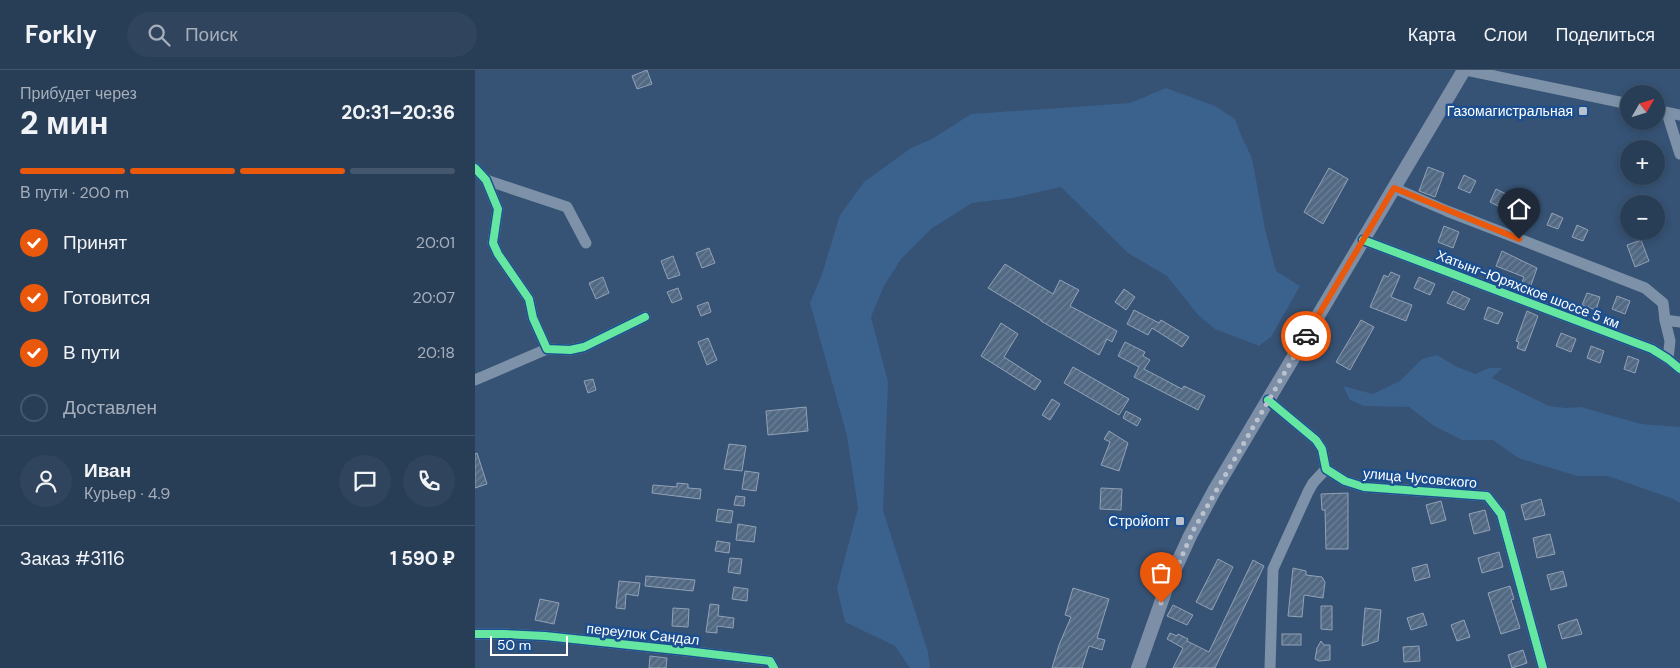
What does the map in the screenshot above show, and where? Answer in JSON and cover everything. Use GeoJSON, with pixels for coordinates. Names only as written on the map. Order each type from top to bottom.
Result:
{"type":"FeatureCollection","features":[{"type":"Feature","properties":{"kind":"main road"},"geometry":{"type":"LineString","coordinates":[[1138,668],[1167,586],[1190,536],[1268,400],[1465,70]]}},
{"type":"Feature","properties":{"kind":"street"},"geometry":{"type":"LineString","coordinates":[[1465,70],[1620,102]]}},
{"type":"Feature","properties":{"kind":"street"},"geometry":{"type":"LineString","coordinates":[[1665,113],[1680,116]]}},
{"type":"Feature","properties":{"kind":"street"},"geometry":{"type":"LineString","coordinates":[[1665,119],[1680,154]]}},
{"type":"Feature","properties":{"kind":"street"},"geometry":{"type":"LineString","coordinates":[[475,168],[486,180],[499,209],[493,243],[498,254],[529,299],[533,318],[547,349]]}},
{"type":"Feature","properties":{"kind":"street"},"geometry":{"type":"LineString","coordinates":[[486,180],[567,207],[586,243]]}},
{"type":"Feature","properties":{"kind":"street"},"geometry":{"type":"LineString","coordinates":[[1394,188],[1645,288],[1663,303],[1670,341],[1668,359]]}},
{"type":"Feature","properties":{"kind":"street","name":"Хатынг-Юряхское шоссе 5 км"},"geometry":{"type":"LineString","coordinates":[[1363,240],[1652,349],[1680,369]]}},
{"type":"Feature","properties":{"kind":"street"},"geometry":{"type":"LineString","coordinates":[[475,380],[547,349],[570,350],[584,347],[645,317]]}},
{"type":"Feature","properties":{"kind":"street"},"geometry":{"type":"LineString","coordinates":[[1665,320],[1680,322]]}},
{"type":"Feature","properties":{"kind":"street"},"geometry":{"type":"LineString","coordinates":[[1268,400],[1317,440],[1322,449],[1326,469],[1307,492],[1273,569],[1270,668]]}},
{"type":"Feature","properties":{"kind":"street","name":"улица Чусовского"},"geometry":{"type":"LineString","coordinates":[[1326,469],[1345,481],[1364,487],[1487,496],[1501,514],[1543,668]]}},
{"type":"Feature","properties":{"kind":"street","name":"переулок Сандал"},"geometry":{"type":"LineString","coordinates":[[475,634],[524,634],[686,650],[770,661],[774,668]]}},
{"type":"Feature","properties":{"kind":"water"},"geometry":{"type":"Polygon","coordinates":[[[1166,88],[1215,106],[1235,119],[1252,158],[1265,229],[1276,271],[1300,286],[1271,337],[1259,346],[1215,329],[1198,315],[1167,276],[1128,253],[1061,187],[1013,198],[972,203],[931,229],[901,259],[884,286],[871,317],[888,382],[883,510],[928,652],[930,668],[910,668],[895,646],[845,622],[837,588],[858,508],[847,436],[810,303],[822,274],[840,215],[864,182],[911,148],[932,139],[971,114],[1130,103],[1166,88]]]}},
{"type":"Feature","properties":{"kind":"water"},"geometry":{"type":"Polygon","coordinates":[[[1437,355],[1455,366],[1475,374],[1489,368],[1502,368],[1492,378],[1549,406],[1581,407],[1641,424],[1680,427],[1680,503],[1608,476],[1577,476],[1518,458],[1493,440],[1462,440],[1434,426],[1409,407],[1364,406],[1350,400],[1343,386],[1373,394],[1400,381],[1422,359],[1437,355]]]}},
{"type":"Feature","properties":{"kind":"building"},"geometry":{"type":"Polygon","coordinates":[[[647,70],[652,84],[637,89],[632,76],[647,70]]]}},
{"type":"Feature","properties":{"kind":"building"},"geometry":{"type":"Polygon","coordinates":[[[1428,167],[1444,173],[1435,197],[1419,191],[1428,167]]]}},
{"type":"Feature","properties":{"kind":"building"},"geometry":{"type":"Polygon","coordinates":[[[1329,168],[1348,179],[1323,224],[1304,212],[1329,168]]]}},
{"type":"Feature","properties":{"kind":"building"},"geometry":{"type":"Polygon","coordinates":[[[1464,175],[1476,181],[1470,193],[1458,188],[1464,175]]]}},
{"type":"Feature","properties":{"kind":"building"},"geometry":{"type":"Polygon","coordinates":[[[1496,189],[1508,195],[1502,208],[1490,202],[1496,189]]]}},
{"type":"Feature","properties":{"kind":"building"},"geometry":{"type":"Polygon","coordinates":[[[1522,200],[1533,204],[1528,217],[1517,213],[1522,200]]]}},
{"type":"Feature","properties":{"kind":"building"},"geometry":{"type":"Polygon","coordinates":[[[1552,213],[1563,218],[1558,229],[1547,225],[1552,213]]]}},
{"type":"Feature","properties":{"kind":"building"},"geometry":{"type":"Polygon","coordinates":[[[1577,225],[1588,230],[1583,241],[1572,237],[1577,225]]]}},
{"type":"Feature","properties":{"kind":"building"},"geometry":{"type":"Polygon","coordinates":[[[1444,226],[1459,232],[1453,248],[1438,242],[1444,226]]]}},
{"type":"Feature","properties":{"kind":"building"},"geometry":{"type":"Polygon","coordinates":[[[1641,240],[1649,261],[1635,267],[1627,245],[1641,240]]]}},
{"type":"Feature","properties":{"kind":"building"},"geometry":{"type":"Polygon","coordinates":[[[709,248],[715,263],[702,268],[696,253],[709,248]]]}},
{"type":"Feature","properties":{"kind":"building"},"geometry":{"type":"Polygon","coordinates":[[[1502,251],[1537,268],[1530,288],[1521,285],[1524,277],[1496,266],[1502,251]]]}},
{"type":"Feature","properties":{"kind":"building"},"geometry":{"type":"Polygon","coordinates":[[[673,256],[680,275],[668,279],[661,261],[673,256]]]}},
{"type":"Feature","properties":{"kind":"building"},"geometry":{"type":"Polygon","coordinates":[[[1005,264],[1053,294],[1060,280],[1079,290],[1070,306],[1117,331],[1112,342],[1107,339],[1099,355],[988,288],[1005,264]]]}},
{"type":"Feature","properties":{"kind":"building"},"geometry":{"type":"Polygon","coordinates":[[[1391,272],[1400,276],[1391,297],[1412,305],[1406,321],[1370,307],[1384,275],[1388,277],[1391,272]]]}},
{"type":"Feature","properties":{"kind":"building"},"geometry":{"type":"Polygon","coordinates":[[[603,277],[609,293],[596,299],[589,283],[603,277]]]}},
{"type":"Feature","properties":{"kind":"building"},"geometry":{"type":"Polygon","coordinates":[[[1419,277],[1435,284],[1430,295],[1414,288],[1419,277]]]}},
{"type":"Feature","properties":{"kind":"building"},"geometry":{"type":"Polygon","coordinates":[[[678,288],[682,299],[672,303],[667,292],[678,288]]]}},
{"type":"Feature","properties":{"kind":"building"},"geometry":{"type":"Polygon","coordinates":[[[1124,289],[1135,297],[1126,310],[1115,302],[1124,289]]]}},
{"type":"Feature","properties":{"kind":"building"},"geometry":{"type":"Polygon","coordinates":[[[1453,291],[1470,299],[1464,310],[1447,303],[1453,291]]]}},
{"type":"Feature","properties":{"kind":"building"},"geometry":{"type":"Polygon","coordinates":[[[1587,293],[1600,297],[1596,310],[1582,305],[1587,293]]]}},
{"type":"Feature","properties":{"kind":"building"},"geometry":{"type":"Polygon","coordinates":[[[1617,296],[1630,301],[1625,314],[1612,309],[1617,296]]]}},
{"type":"Feature","properties":{"kind":"building"},"geometry":{"type":"Polygon","coordinates":[[[708,302],[711,312],[701,316],[697,306],[708,302]]]}},
{"type":"Feature","properties":{"kind":"building"},"geometry":{"type":"Polygon","coordinates":[[[1488,307],[1503,313],[1498,324],[1484,319],[1488,307]]]}},
{"type":"Feature","properties":{"kind":"building"},"geometry":{"type":"Polygon","coordinates":[[[1134,310],[1159,323],[1161,320],[1189,337],[1182,347],[1152,328],[1148,335],[1127,324],[1134,310]]]}},
{"type":"Feature","properties":{"kind":"building"},"geometry":{"type":"Polygon","coordinates":[[[1527,311],[1538,316],[1525,351],[1517,348],[1519,342],[1516,341],[1527,311]]]}},
{"type":"Feature","properties":{"kind":"building"},"geometry":{"type":"Polygon","coordinates":[[[1361,320],[1374,327],[1350,370],[1336,362],[1361,320]]]}},
{"type":"Feature","properties":{"kind":"building"},"geometry":{"type":"Polygon","coordinates":[[[1001,323],[1018,334],[1004,357],[1041,381],[1035,390],[981,356],[1001,323]]]}},
{"type":"Feature","properties":{"kind":"building"},"geometry":{"type":"Polygon","coordinates":[[[1561,333],[1576,339],[1571,352],[1556,346],[1561,333]]]}},
{"type":"Feature","properties":{"kind":"building"},"geometry":{"type":"Polygon","coordinates":[[[708,338],[717,360],[707,365],[698,342],[708,338]]]}},
{"type":"Feature","properties":{"kind":"building"},"geometry":{"type":"Polygon","coordinates":[[[1125,342],[1145,352],[1143,356],[1150,360],[1144,369],[1182,389],[1184,386],[1205,396],[1198,410],[1134,377],[1139,367],[1118,356],[1125,342]]]}},
{"type":"Feature","properties":{"kind":"building"},"geometry":{"type":"Polygon","coordinates":[[[1591,346],[1604,351],[1600,363],[1587,358],[1591,346]]]}},
{"type":"Feature","properties":{"kind":"building"},"geometry":{"type":"Polygon","coordinates":[[[1628,356],[1639,360],[1635,373],[1624,369],[1628,356]]]}},
{"type":"Feature","properties":{"kind":"building"},"geometry":{"type":"Polygon","coordinates":[[[1073,367],[1129,399],[1119,415],[1064,383],[1073,367]]]}},
{"type":"Feature","properties":{"kind":"building"},"geometry":{"type":"Polygon","coordinates":[[[593,379],[596,390],[588,393],[584,381],[593,379]]]}},
{"type":"Feature","properties":{"kind":"building"},"geometry":{"type":"Polygon","coordinates":[[[1052,399],[1060,404],[1050,420],[1042,415],[1052,399]]]}},
{"type":"Feature","properties":{"kind":"building"},"geometry":{"type":"Polygon","coordinates":[[[806,407],[808,431],[768,435],[766,411],[806,407]]]}},
{"type":"Feature","properties":{"kind":"building"},"geometry":{"type":"Polygon","coordinates":[[[1126,411],[1141,419],[1137,426],[1123,418],[1126,411]]]}},
{"type":"Feature","properties":{"kind":"building"},"geometry":{"type":"Polygon","coordinates":[[[1109,431],[1128,443],[1119,471],[1101,465],[1110,442],[1104,439],[1109,431]]]}},
{"type":"Feature","properties":{"kind":"building"},"geometry":{"type":"Polygon","coordinates":[[[729,444],[746,446],[742,471],[724,469],[729,444]]]}},
{"type":"Feature","properties":{"kind":"building"},"geometry":{"type":"Polygon","coordinates":[[[477,453],[487,484],[475,488],[475,454],[477,453]]]}},
{"type":"Feature","properties":{"kind":"building"},"geometry":{"type":"Polygon","coordinates":[[[745,471],[759,473],[756,491],[742,489],[745,471]]]}},
{"type":"Feature","properties":{"kind":"building"},"geometry":{"type":"Polygon","coordinates":[[[677,483],[688,484],[688,488],[701,489],[700,499],[652,493],[653,485],[677,487],[677,483]]]}},
{"type":"Feature","properties":{"kind":"building"},"geometry":{"type":"Polygon","coordinates":[[[1101,488],[1122,489],[1121,510],[1100,509],[1101,488]]]}},
{"type":"Feature","properties":{"kind":"building"},"geometry":{"type":"Polygon","coordinates":[[[1348,493],[1348,549],[1326,549],[1325,510],[1322,510],[1321,494],[1348,493]]]}},
{"type":"Feature","properties":{"kind":"building"},"geometry":{"type":"Polygon","coordinates":[[[736,496],[745,497],[744,506],[734,505],[736,496]]]}},
{"type":"Feature","properties":{"kind":"building"},"geometry":{"type":"Polygon","coordinates":[[[1541,499],[1545,515],[1525,520],[1521,505],[1541,499]]]}},
{"type":"Feature","properties":{"kind":"building"},"geometry":{"type":"Polygon","coordinates":[[[1441,501],[1446,520],[1431,524],[1426,505],[1441,501]]]}},
{"type":"Feature","properties":{"kind":"building"},"geometry":{"type":"Polygon","coordinates":[[[718,509],[733,511],[731,523],[716,521],[718,509]]]}},
{"type":"Feature","properties":{"kind":"building"},"geometry":{"type":"Polygon","coordinates":[[[1485,510],[1490,530],[1474,534],[1469,514],[1485,510]]]}},
{"type":"Feature","properties":{"kind":"building"},"geometry":{"type":"Polygon","coordinates":[[[738,524],[756,527],[754,542],[736,540],[738,524]]]}},
{"type":"Feature","properties":{"kind":"building"},"geometry":{"type":"Polygon","coordinates":[[[1550,534],[1555,554],[1537,558],[1533,538],[1550,534]]]}},
{"type":"Feature","properties":{"kind":"building"},"geometry":{"type":"Polygon","coordinates":[[[717,541],[730,543],[729,553],[715,551],[717,541]]]}},
{"type":"Feature","properties":{"kind":"building"},"geometry":{"type":"Polygon","coordinates":[[[1499,552],[1503,567],[1482,573],[1478,558],[1499,552]]]}},
{"type":"Feature","properties":{"kind":"building"},"geometry":{"type":"Polygon","coordinates":[[[730,558],[742,559],[740,574],[728,572],[730,558]]]}},
{"type":"Feature","properties":{"kind":"building"},"geometry":{"type":"Polygon","coordinates":[[[1218,559],[1233,567],[1212,610],[1196,602],[1218,559]]]}},
{"type":"Feature","properties":{"kind":"building"},"geometry":{"type":"Polygon","coordinates":[[[1253,560],[1264,566],[1215,668],[1173,668],[1183,648],[1167,639],[1170,633],[1177,636],[1178,634],[1188,639],[1187,641],[1209,652],[1253,560]]]}},
{"type":"Feature","properties":{"kind":"building"},"geometry":{"type":"Polygon","coordinates":[[[1427,564],[1430,577],[1415,581],[1412,568],[1427,564]]]}},
{"type":"Feature","properties":{"kind":"building"},"geometry":{"type":"Polygon","coordinates":[[[1293,568],[1306,571],[1306,575],[1322,577],[1325,582],[1323,598],[1304,595],[1302,617],[1288,616],[1293,568]]]}},
{"type":"Feature","properties":{"kind":"building"},"geometry":{"type":"Polygon","coordinates":[[[1563,571],[1567,586],[1551,590],[1547,575],[1563,571]]]}},
{"type":"Feature","properties":{"kind":"building"},"geometry":{"type":"Polygon","coordinates":[[[646,576],[695,580],[693,591],[645,586],[646,576]]]}},
{"type":"Feature","properties":{"kind":"building"},"geometry":{"type":"Polygon","coordinates":[[[619,581],[640,583],[638,596],[626,594],[625,609],[616,608],[619,581]]]}},
{"type":"Feature","properties":{"kind":"building"},"geometry":{"type":"Polygon","coordinates":[[[1510,586],[1514,599],[1511,600],[1520,628],[1501,634],[1488,593],[1510,586]]]}},
{"type":"Feature","properties":{"kind":"building"},"geometry":{"type":"Polygon","coordinates":[[[734,587],[748,589],[747,601],[732,599],[734,587]]]}},
{"type":"Feature","properties":{"kind":"building"},"geometry":{"type":"Polygon","coordinates":[[[1073,588],[1109,599],[1097,638],[1105,640],[1102,650],[1089,646],[1082,668],[1052,668],[1071,617],[1065,615],[1073,588]]]}},
{"type":"Feature","properties":{"kind":"building"},"geometry":{"type":"Polygon","coordinates":[[[540,599],[559,603],[554,624],[535,620],[540,599]]]}},
{"type":"Feature","properties":{"kind":"building"},"geometry":{"type":"Polygon","coordinates":[[[710,604],[719,605],[718,616],[734,618],[733,628],[717,626],[717,633],[706,632],[710,604]]]}},
{"type":"Feature","properties":{"kind":"building"},"geometry":{"type":"Polygon","coordinates":[[[1173,605],[1193,615],[1187,625],[1167,616],[1173,605]]]}},
{"type":"Feature","properties":{"kind":"building"},"geometry":{"type":"Polygon","coordinates":[[[1321,606],[1332,606],[1332,630],[1321,629],[1321,606]]]}},
{"type":"Feature","properties":{"kind":"building"},"geometry":{"type":"Polygon","coordinates":[[[673,608],[689,609],[688,627],[672,626],[673,608]]]}},
{"type":"Feature","properties":{"kind":"building"},"geometry":{"type":"Polygon","coordinates":[[[1365,608],[1381,610],[1378,641],[1362,646],[1365,608]]]}},
{"type":"Feature","properties":{"kind":"building"},"geometry":{"type":"Polygon","coordinates":[[[1423,613],[1427,625],[1411,630],[1407,618],[1423,613]]]}},
{"type":"Feature","properties":{"kind":"building"},"geometry":{"type":"Polygon","coordinates":[[[1577,619],[1582,634],[1562,639],[1558,625],[1577,619]]]}},
{"type":"Feature","properties":{"kind":"building"},"geometry":{"type":"Polygon","coordinates":[[[1464,620],[1470,637],[1457,641],[1451,625],[1464,620]]]}},
{"type":"Feature","properties":{"kind":"building"},"geometry":{"type":"Polygon","coordinates":[[[1282,634],[1301,634],[1301,645],[1282,645],[1282,634]]]}},
{"type":"Feature","properties":{"kind":"building"},"geometry":{"type":"Polygon","coordinates":[[[1321,641],[1324,645],[1330,645],[1330,660],[1319,661],[1315,659],[1317,648],[1321,641]]]}},
{"type":"Feature","properties":{"kind":"building"},"geometry":{"type":"Polygon","coordinates":[[[1419,646],[1420,661],[1404,662],[1403,647],[1419,646]]]}},
{"type":"Feature","properties":{"kind":"building"},"geometry":{"type":"Polygon","coordinates":[[[1523,650],[1527,663],[1512,668],[1508,655],[1523,650]]]}},
{"type":"Feature","properties":{"kind":"building"},"geometry":{"type":"Polygon","coordinates":[[[650,656],[667,658],[666,668],[649,668],[650,656]]]}},
{"type":"Feature","properties":{"kind":"cycle path"},"geometry":{"type":"LineString","coordinates":[[475,168],[486,180],[498,209],[493,243],[498,254],[529,299],[533,318],[547,349],[570,350],[584,347],[645,317]]}},
{"type":"Feature","properties":{"kind":"cycle path"},"geometry":{"type":"LineString","coordinates":[[1363,240],[1652,349],[1680,369]]}},
{"type":"Feature","properties":{"kind":"cycle path"},"geometry":{"type":"LineString","coordinates":[[1268,400],[1316,440],[1322,449],[1326,469],[1345,481],[1364,487],[1487,496],[1501,514],[1543,668]]}},
{"type":"Feature","properties":{"kind":"cycle path"},"geometry":{"type":"LineString","coordinates":[[475,634],[545,636],[686,651],[770,661],[774,668]]}},
{"type":"Feature","properties":{"kind":"way so far"},"geometry":{"type":"LineString","coordinates":[[1161,603],[1190,536],[1306,336]]}},
{"type":"Feature","properties":{"kind":"place","name":"Газомагистральная"},"geometry":{"type":"Point","coordinates":[1583,111]}},
{"type":"Feature","properties":{"kind":"place","name":"Стройопт"},"geometry":{"type":"Point","coordinates":[1180,521]}},
{"type":"Feature","properties":{"kind":"route"},"geometry":{"type":"LineString","coordinates":[[1306,336],[1394,188],[1519,239]]}}]}
